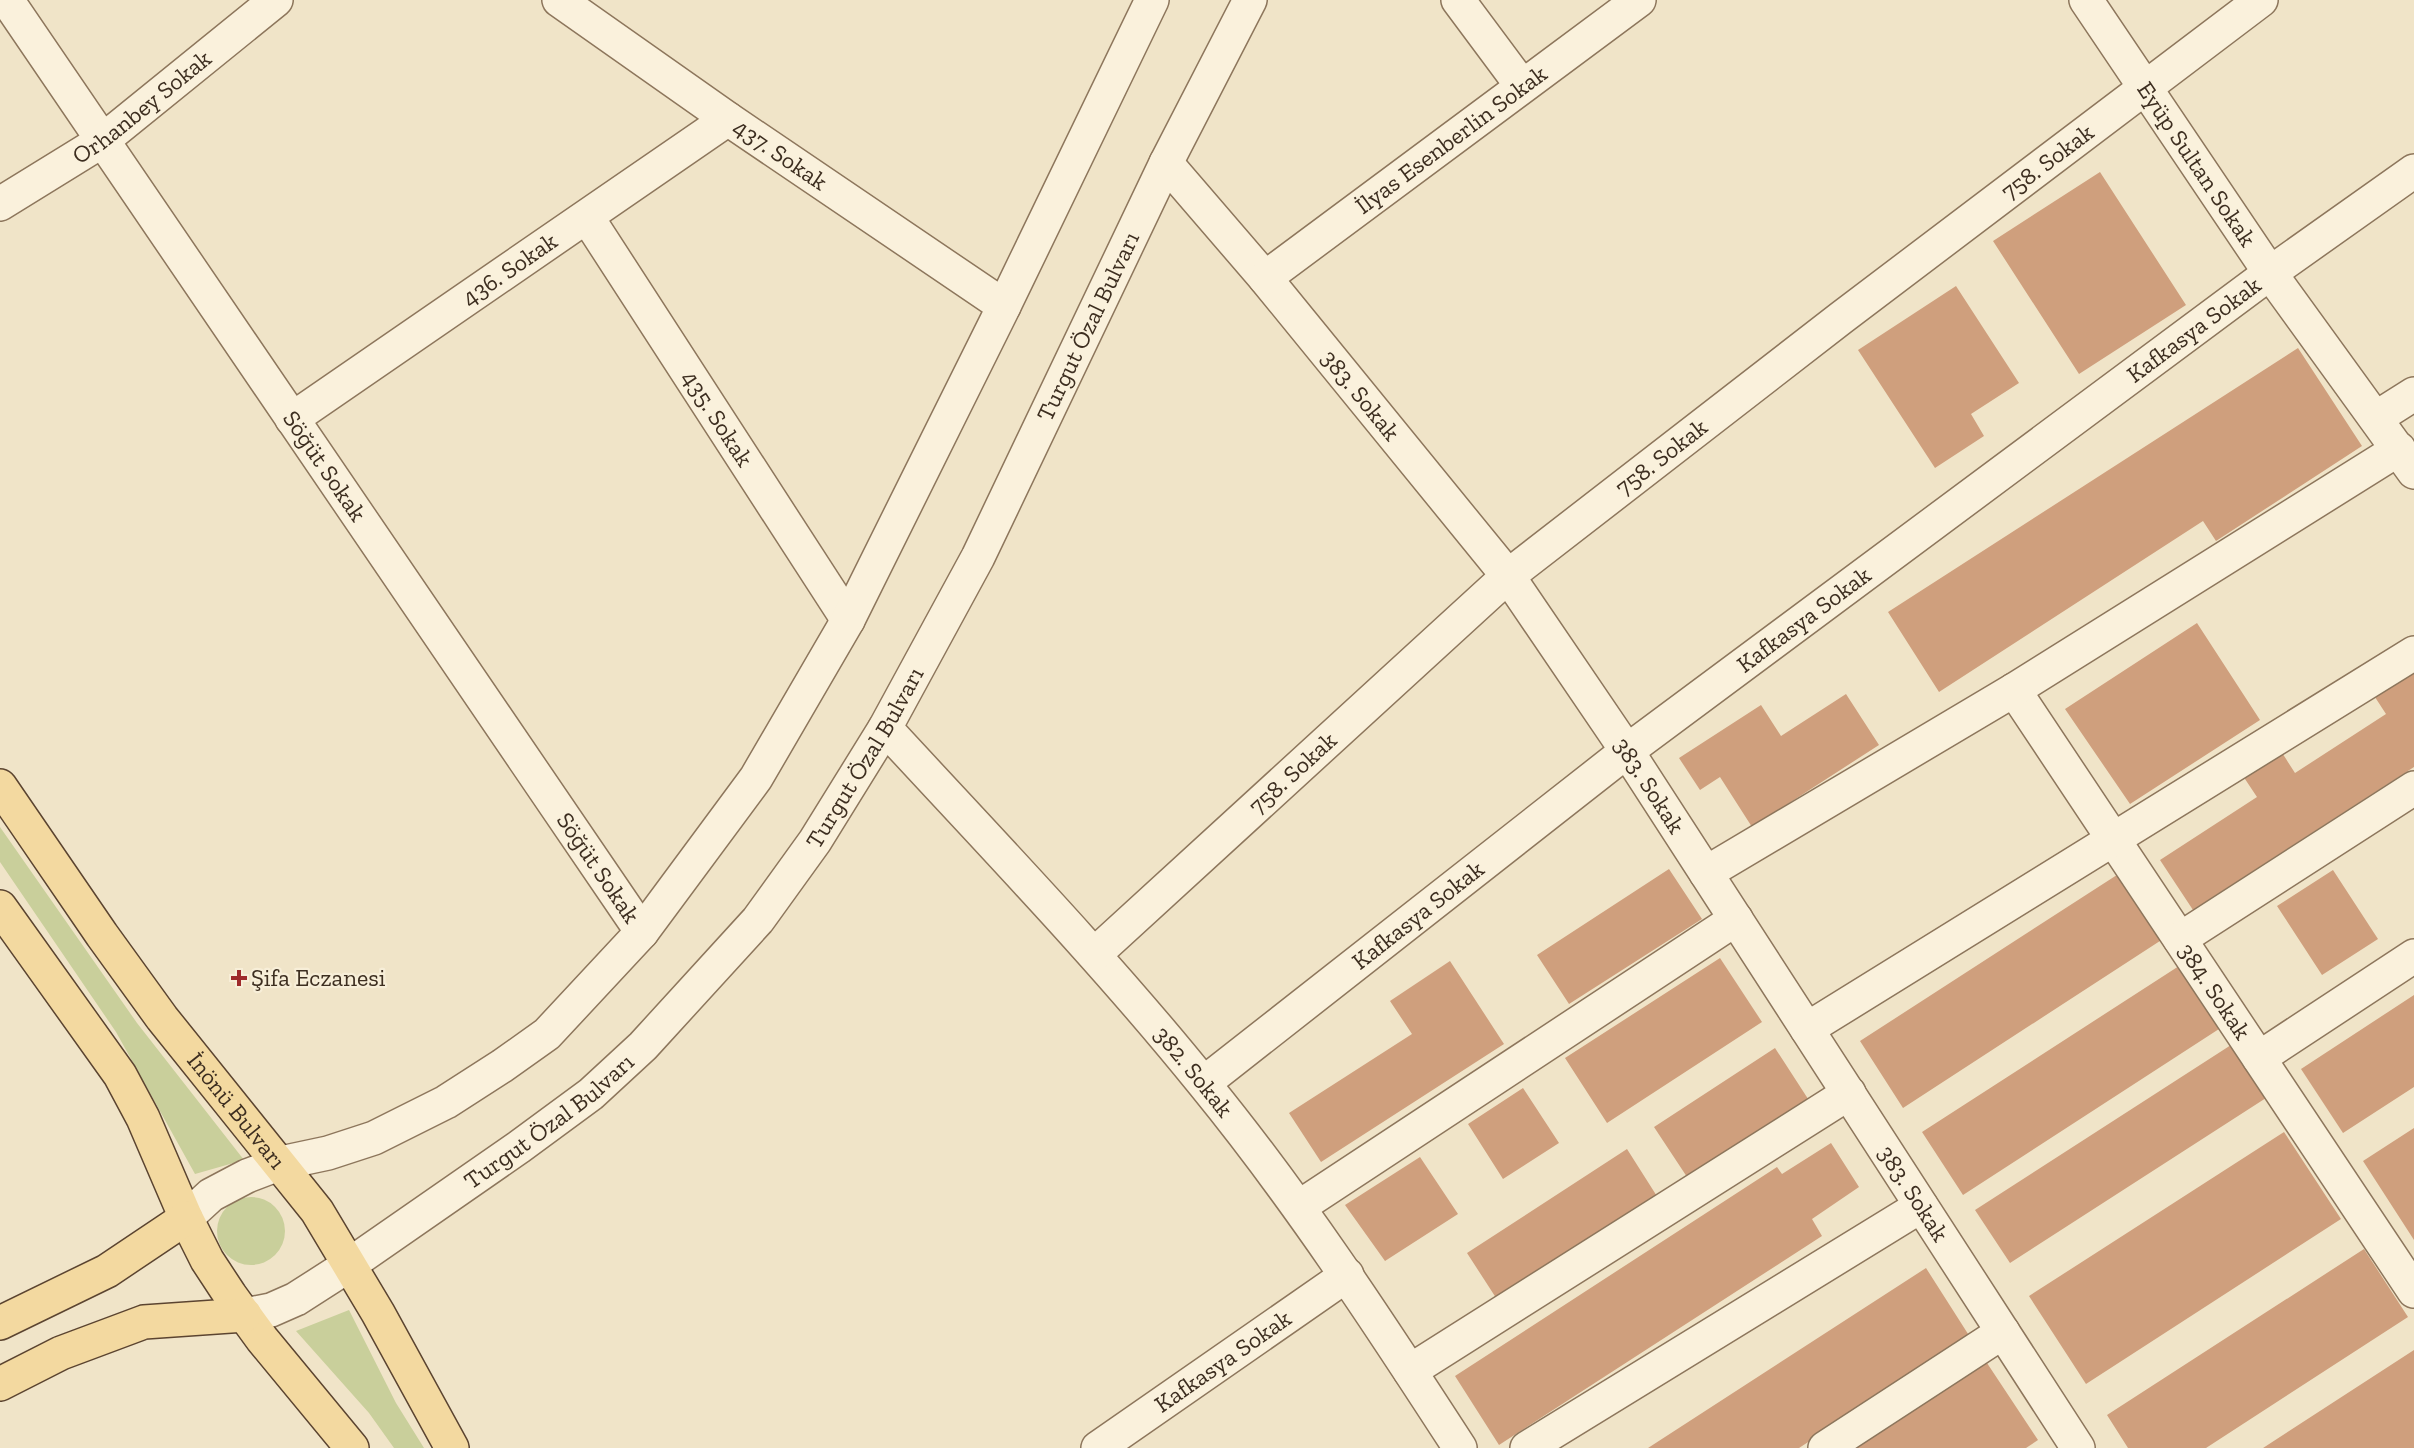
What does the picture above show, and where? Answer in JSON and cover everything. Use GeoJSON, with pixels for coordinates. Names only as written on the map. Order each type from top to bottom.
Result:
{"type":"FeatureCollection","features":[{"type":"Feature","properties":{"kind":"main road","name":"İnönü Bulvarı"},"geometry":{"type":"LineString","coordinates":[[0,786],[162,1018],[219,1092],[280,1163],[317,1211],[378,1313],[452,1448]]}},
{"type":"Feature","properties":{"kind":"main road"},"geometry":{"type":"LineString","coordinates":[[0,907],[120,1075],[143,1118],[186,1218],[207,1260],[245,1315],[352,1448]]}},
{"type":"Feature","properties":{"kind":"main road"},"geometry":{"type":"LineString","coordinates":[[0,1323],[107,1271],[186,1218]]}},
{"type":"Feature","properties":{"kind":"main road"},"geometry":{"type":"LineString","coordinates":[[0,1384],[61,1353],[144,1322],[245,1315]]}},
{"type":"Feature","properties":{"kind":"street","name":"Söğüt Sokak"},"geometry":{"type":"LineString","coordinates":[[8,0],[642,932]]}},
{"type":"Feature","properties":{"kind":"street","name":"Orhanbey Sokak"},"geometry":{"type":"LineString","coordinates":[[0,204],[102,141],[276,0]]}},
{"type":"Feature","properties":{"kind":"street","name":"437. Sokak"},"geometry":{"type":"LineString","coordinates":[[559,0],[728,119],[1004,306]]}},
{"type":"Feature","properties":{"kind":"street"},"geometry":{"type":"LineString","coordinates":[[186,1218],[211,1196],[247,1176],[280,1163],[328,1153],[374,1138],[446,1102],[547,1034],[642,932],[756,778],[848,620],[1004,306],[1152,0]]}},
{"type":"Feature","properties":{"kind":"street","name":"Turgut Özal Bulvarı"},"geometry":{"type":"LineString","coordinates":[[245,1315],[271,1310],[296,1299],[519,1147],[582,1100],[643,1046],[758,920],[815,841],[885,728],[978,557],[1166,163],[1250,0]]}},
{"type":"Feature","properties":{"kind":"street"},"geometry":{"type":"LineString","coordinates":[[1458,0],[1522,86]]}},
{"type":"Feature","properties":{"kind":"street","name":"İlyas Esenberlin Sokak"},"geometry":{"type":"LineString","coordinates":[[1265,278],[1639,0]]}},
{"type":"Feature","properties":{"kind":"street","name":"Eyüp Sultan Sokak"},"geometry":{"type":"LineString","coordinates":[[2086,0],[2270,273],[2406,461]]}},
{"type":"Feature","properties":{"kind":"street","name":"758. Sokak"},"geometry":{"type":"LineString","coordinates":[[1095,954],[1508,576],[1841,318],[2261,0]]}},
{"type":"Feature","properties":{"kind":"street","name":"436. Sokak"},"geometry":{"type":"LineString","coordinates":[[292,419],[728,119]]}},
{"type":"Feature","properties":{"kind":"street","name":"383. Sokak"},"geometry":{"type":"LineString","coordinates":[[1166,163],[1265,278],[1508,576],[1627,751],[2078,1448]]}},
{"type":"Feature","properties":{"kind":"street","name":"Kafkasya Sokak"},"geometry":{"type":"LineString","coordinates":[[1204,1083],[1627,751],[2270,273],[2414,171]]}},
{"type":"Feature","properties":{"kind":"street","name":"435. Sokak"},"geometry":{"type":"LineString","coordinates":[[587,217],[848,620]]}},
{"type":"Feature","properties":{"kind":"street"},"geometry":{"type":"LineString","coordinates":[[2376,418],[2414,394]]}},
{"type":"Feature","properties":{"kind":"street"},"geometry":{"type":"LineString","coordinates":[[1706,873],[2406,461]]}},
{"type":"Feature","properties":{"kind":"street"},"geometry":{"type":"LineString","coordinates":[[1807,1029],[2414,653]]}},
{"type":"Feature","properties":{"kind":"street","name":"384. Sokak"},"geometry":{"type":"LineString","coordinates":[[2014,690],[2414,1291]]}},
{"type":"Feature","properties":{"kind":"street","name":"382. Sokak"},"geometry":{"type":"LineString","coordinates":[[885,728],[1095,954],[1204,1083],[1299,1207],[1347,1275],[1460,1448]]}},
{"type":"Feature","properties":{"kind":"street"},"geometry":{"type":"LineString","coordinates":[[2180,939],[2414,788]]}},
{"type":"Feature","properties":{"kind":"street"},"geometry":{"type":"LineString","coordinates":[[1299,1207],[1736,919]]}},
{"type":"Feature","properties":{"kind":"street"},"geometry":{"type":"LineString","coordinates":[[2259,1058],[2414,956]]}},
{"type":"Feature","properties":{"kind":"street"},"geometry":{"type":"LineString","coordinates":[[1410,1371],[1849,1093]]}},
{"type":"Feature","properties":{"kind":"street"},"geometry":{"type":"LineString","coordinates":[[1527,1448],[1921,1206]]}},
{"type":"Feature","properties":{"kind":"street","name":"Kafkasya Sokak"},"geometry":{"type":"LineString","coordinates":[[1098,1448],[1347,1275]]}},
{"type":"Feature","properties":{"kind":"street"},"geometry":{"type":"LineString","coordinates":[[1825,1448],[2003,1332]]}},
{"type":"Feature","properties":{"kind":"green space"},"geometry":{"type":"Polygon","coordinates":[[[0,827],[137,1023],[244,1160],[195,1174],[116,1032],[0,862],[0,827]]]}},
{"type":"Feature","properties":{"kind":"green space"},"geometry":{"type":"Polygon","coordinates":[[[251,1197],[264,1200],[275,1207],[282,1218],[285,1231],[282,1244],[275,1255],[264,1262],[251,1265],[238,1262],[227,1255],[220,1244],[217,1231],[220,1218],[227,1207],[238,1200],[251,1197]]]}},
{"type":"Feature","properties":{"kind":"green space"},"geometry":{"type":"Polygon","coordinates":[[[349,1310],[396,1403],[424,1448],[394,1448],[369,1413],[296,1331],[349,1310]]]}},
{"type":"Feature","properties":{"kind":"building"},"geometry":{"type":"Polygon","coordinates":[[[2100,172],[2186,305],[2079,374],[1993,241],[2100,172]]]}},
{"type":"Feature","properties":{"kind":"building"},"geometry":{"type":"Polygon","coordinates":[[[1956,286],[2019,383],[1971,414],[1984,436],[1935,468],[1858,350],[1956,286]]]}},
{"type":"Feature","properties":{"kind":"building"},"geometry":{"type":"Polygon","coordinates":[[[2298,348],[2362,446],[2216,541],[2203,521],[1939,692],[1888,612],[2298,348]]]}},
{"type":"Feature","properties":{"kind":"building"},"geometry":{"type":"Polygon","coordinates":[[[2197,623],[2260,720],[2130,804],[2065,709],[2197,623]]]}},
{"type":"Feature","properties":{"kind":"building"},"geometry":{"type":"Polygon","coordinates":[[[2414,663],[2414,767],[2193,910],[2160,860],[2257,797],[2239,770],[2277,745],[2295,773],[2386,714],[2371,691],[2414,663]]]}},
{"type":"Feature","properties":{"kind":"building"},"geometry":{"type":"Polygon","coordinates":[[[1846,694],[1879,745],[1752,827],[1720,777],[1700,790],[1679,758],[1761,705],[1781,736],[1846,694]]]}},
{"type":"Feature","properties":{"kind":"building"},"geometry":{"type":"Polygon","coordinates":[[[1669,869],[1702,919],[1569,1004],[1537,955],[1669,869]]]}},
{"type":"Feature","properties":{"kind":"building"},"geometry":{"type":"Polygon","coordinates":[[[2333,870],[2378,939],[2322,975],[2277,906],[2333,870]]]}},
{"type":"Feature","properties":{"kind":"building"},"geometry":{"type":"Polygon","coordinates":[[[2120,873],[2163,939],[1903,1108],[1860,1041],[2120,873]]]}},
{"type":"Feature","properties":{"kind":"building"},"geometry":{"type":"Polygon","coordinates":[[[1720,958],[1762,1022],[1607,1123],[1565,1058],[1720,958]]]}},
{"type":"Feature","properties":{"kind":"building"},"geometry":{"type":"Polygon","coordinates":[[[1450,961],[1504,1044],[1321,1162],[1289,1113],[1412,1034],[1390,1001],[1450,961]]]}},
{"type":"Feature","properties":{"kind":"building"},"geometry":{"type":"Polygon","coordinates":[[[2179,966],[2219,1029],[1963,1195],[1922,1132],[2179,966]]]}},
{"type":"Feature","properties":{"kind":"building"},"geometry":{"type":"Polygon","coordinates":[[[2414,995],[2414,1087],[2343,1133],[2301,1069],[2414,995]]]}},
{"type":"Feature","properties":{"kind":"building"},"geometry":{"type":"Polygon","coordinates":[[[2231,1045],[2266,1098],[2010,1263],[1975,1210],[2231,1045]]]}},
{"type":"Feature","properties":{"kind":"building"},"geometry":{"type":"Polygon","coordinates":[[[1775,1048],[1812,1105],[1691,1183],[1654,1127],[1775,1048]]]}},
{"type":"Feature","properties":{"kind":"building"},"geometry":{"type":"Polygon","coordinates":[[[1523,1088],[1559,1143],[1503,1179],[1468,1124],[1523,1088]]]}},
{"type":"Feature","properties":{"kind":"building"},"geometry":{"type":"Polygon","coordinates":[[[2414,1128],[2414,1240],[2363,1161],[2414,1128]]]}},
{"type":"Feature","properties":{"kind":"building"},"geometry":{"type":"Polygon","coordinates":[[[2284,1132],[2341,1219],[2086,1384],[2029,1296],[2284,1132]]]}},
{"type":"Feature","properties":{"kind":"building"},"geometry":{"type":"Polygon","coordinates":[[[1831,1143],[1859,1187],[1812,1219],[1822,1236],[1499,1445],[1455,1376],[1777,1167],[1782,1174],[1831,1143]]]}},
{"type":"Feature","properties":{"kind":"building"},"geometry":{"type":"Polygon","coordinates":[[[1627,1149],[1660,1201],[1500,1304],[1467,1253],[1627,1149]]]}},
{"type":"Feature","properties":{"kind":"building"},"geometry":{"type":"Polygon","coordinates":[[[1420,1157],[1458,1214],[1385,1261],[1345,1205],[1420,1157]]]}},
{"type":"Feature","properties":{"kind":"building"},"geometry":{"type":"Polygon","coordinates":[[[2364,1249],[2408,1317],[2206,1448],[2128,1448],[2107,1415],[2364,1249]]]}},
{"type":"Feature","properties":{"kind":"building"},"geometry":{"type":"Polygon","coordinates":[[[1926,1268],[1970,1337],[1799,1448],[1648,1448],[1926,1268]]]}},
{"type":"Feature","properties":{"kind":"building"},"geometry":{"type":"Polygon","coordinates":[[[2414,1350],[2414,1448],[2263,1448],[2414,1350]]]}},
{"type":"Feature","properties":{"kind":"building"},"geometry":{"type":"Polygon","coordinates":[[[1987,1363],[2038,1440],[2026,1448],[1856,1448],[1987,1363]]]}},
{"type":"Feature","properties":{"kind":"place","name":"Şifa Eczanesi"},"geometry":{"type":"Point","coordinates":[239,978]}}]}
